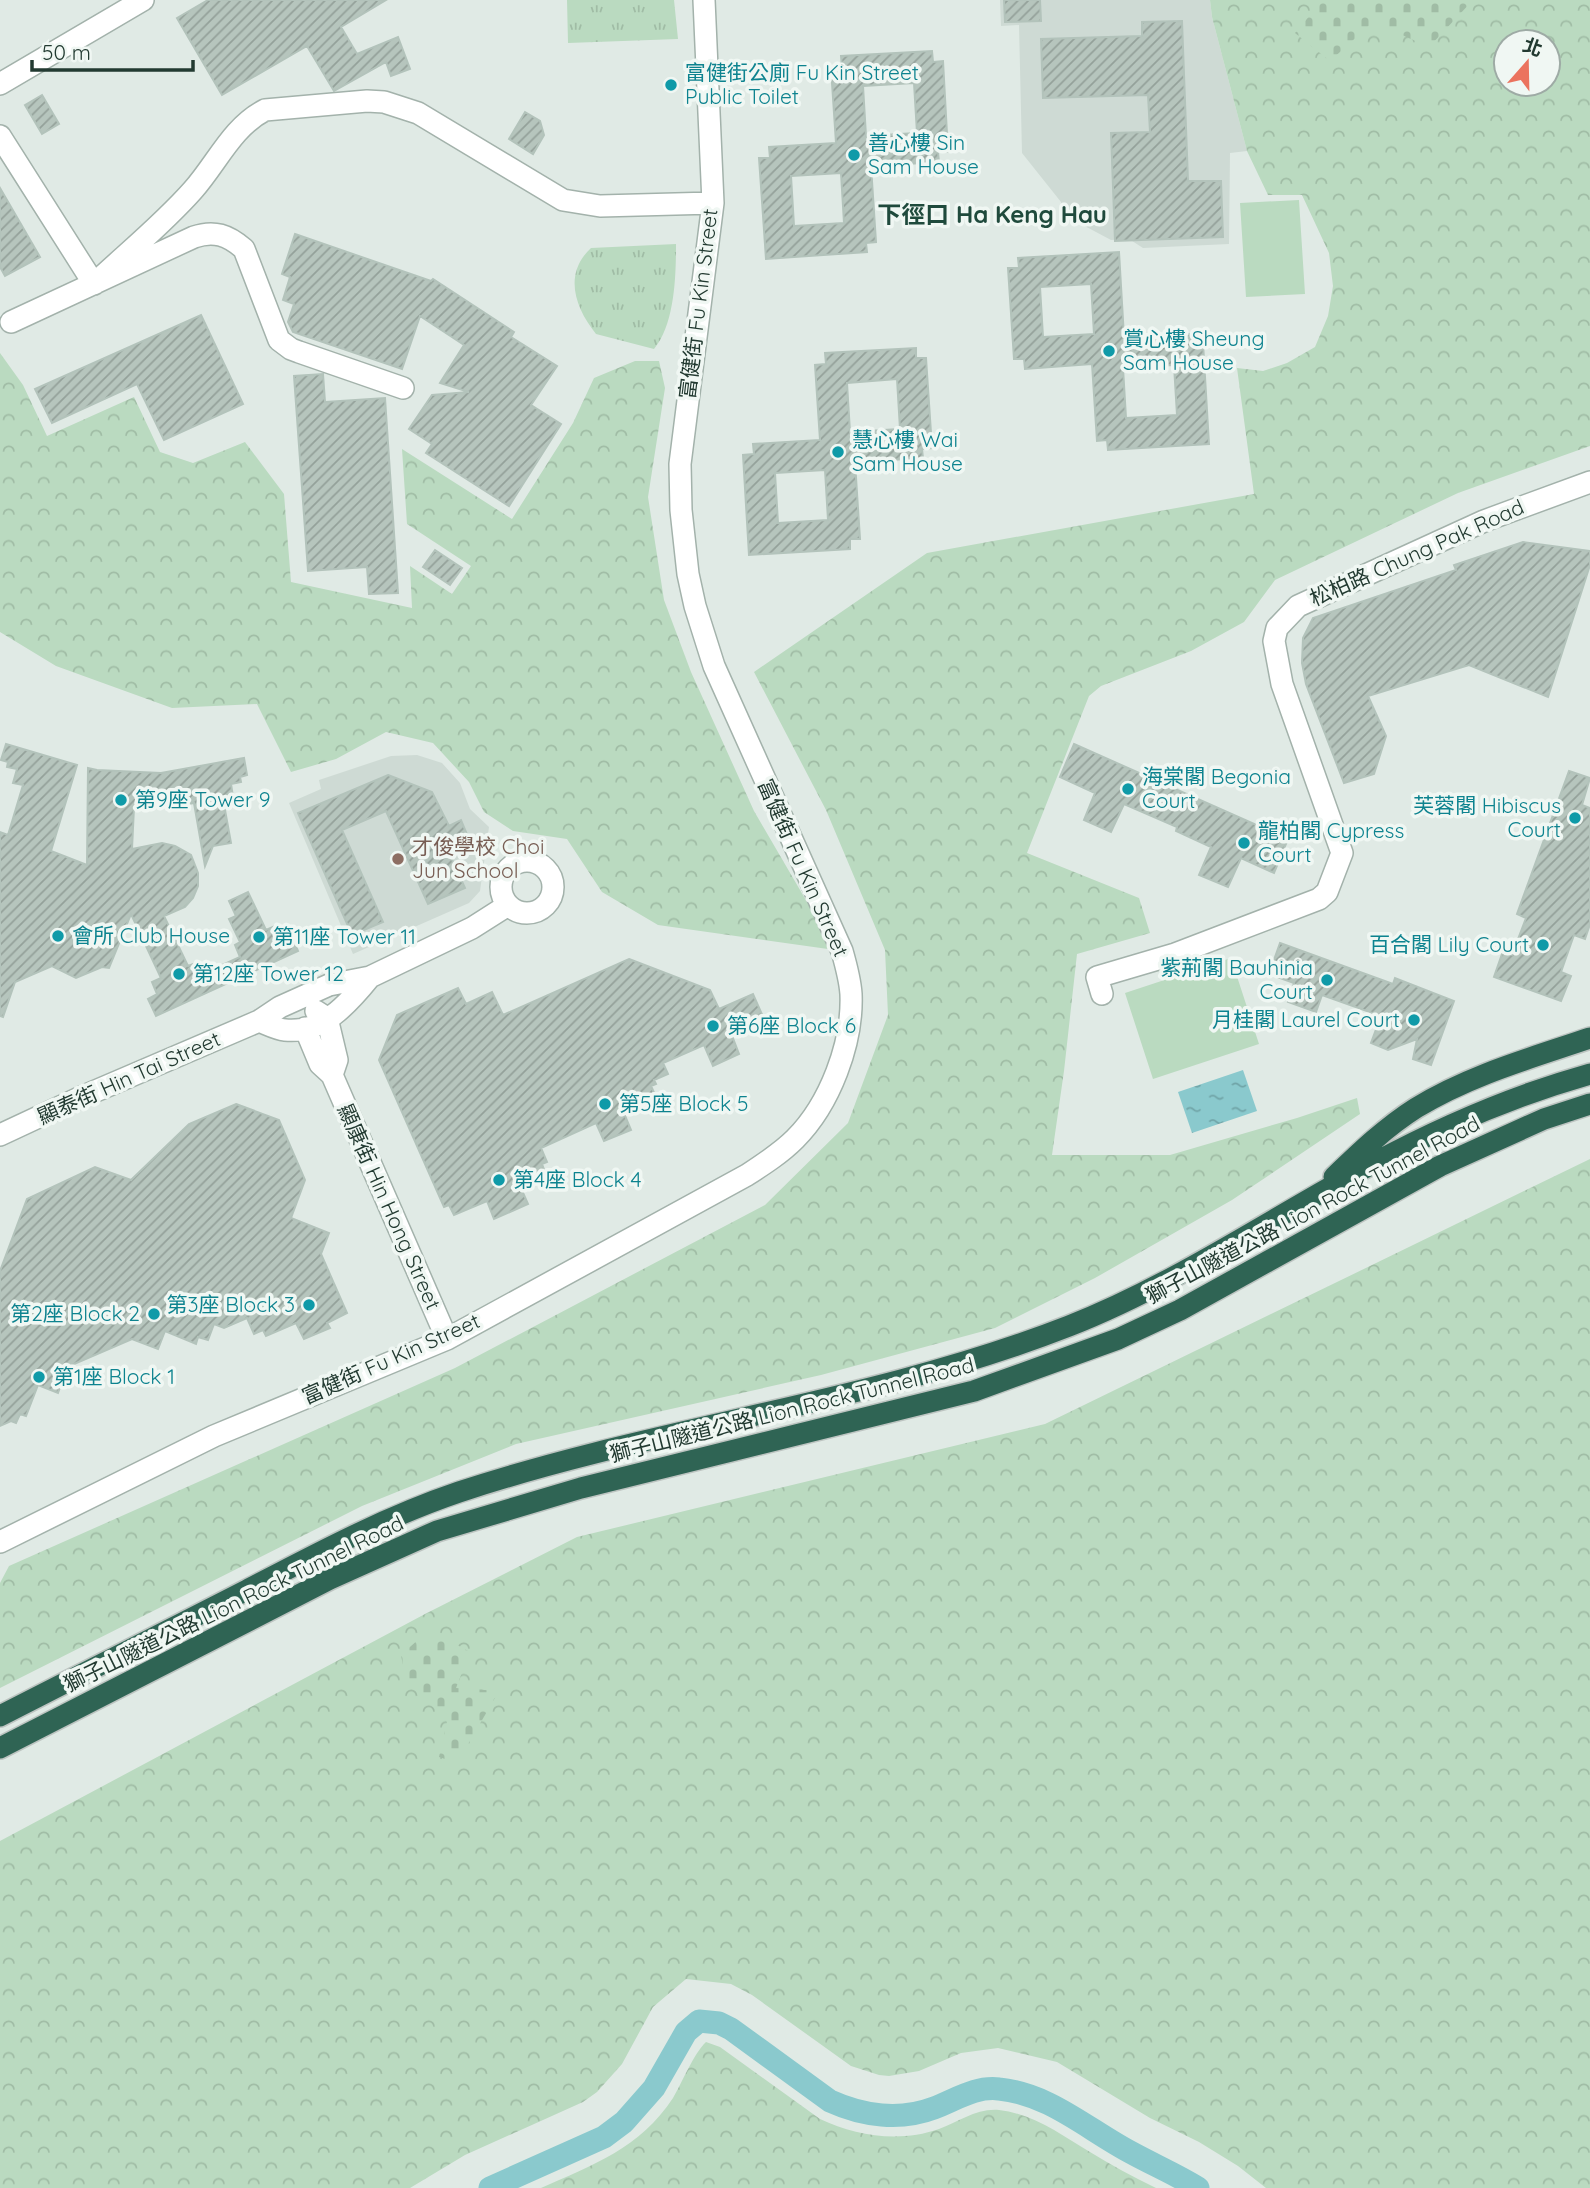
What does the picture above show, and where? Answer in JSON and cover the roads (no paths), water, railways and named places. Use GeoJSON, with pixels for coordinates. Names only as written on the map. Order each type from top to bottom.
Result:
{"type":"FeatureCollection","features":[{"type":"Feature","properties":{"kind":"highway"},"geometry":{"type":"LineString","coordinates":[[1316,1196],[1390,1126],[1430,1100],[1477,1077],[1590,1038]]}},
{"type":"Feature","properties":{"kind":"highway","name":"獅子山隧道公路 Lion Rock Tunnel Road"},"geometry":{"type":"LineString","coordinates":[[0,1716],[347,1539],[424,1505],[536,1469],[894,1382],[1007,1349],[1074,1324],[1133,1298],[1374,1163],[1461,1121],[1547,1087],[1590,1074]]}},
{"type":"Feature","properties":{"kind":"highway","name":"獅子山隧道公路 Lion Rock Tunnel Road"},"geometry":{"type":"LineString","coordinates":[[0,1748],[330,1579],[438,1531],[581,1488],[974,1391],[1118,1339],[1180,1310],[1440,1166],[1544,1119],[1590,1104]]}},
{"type":"Feature","properties":{"kind":"street"},"geometry":{"type":"LineString","coordinates":[[0,84],[143,0]]}},
{"type":"Feature","properties":{"kind":"street","name":"富健街 Fu Kin Street"},"geometry":{"type":"LineString","coordinates":[[0,1542],[214,1436],[447,1339],[747,1175],[796,1138],[811,1120],[832,1081],[845,1042],[851,994],[842,951],[714,666],[688,574],[681,520],[680,464],[713,203],[704,0]]}},
{"type":"Feature","properties":{"kind":"street"},"geometry":{"type":"LineString","coordinates":[[94,284],[173,212],[212,166],[236,132],[254,115],[265,110],[367,101],[401,106],[425,117],[563,200],[600,206],[713,203]]}},
{"type":"Feature","properties":{"kind":"street"},"geometry":{"type":"LineString","coordinates":[[0,136],[94,284]]}},
{"type":"Feature","properties":{"kind":"street"},"geometry":{"type":"LineString","coordinates":[[11,322],[194,237],[204,234],[226,236],[244,249],[275,332],[284,345],[403,388]]}},
{"type":"Feature","properties":{"kind":"street","name":"松柏路 Chung Pak Road"},"geometry":{"type":"LineString","coordinates":[[1102,994],[1097,977],[1175,954],[1319,899],[1327,892],[1342,853],[1282,684],[1274,641],[1277,628],[1298,606],[1484,521],[1590,482]]}},
{"type":"Feature","properties":{"kind":"street","name":"顯泰街 Hin Tai Street"},"geometry":{"type":"LineString","coordinates":[[0,1135],[259,1021],[329,985],[370,977],[472,928],[508,905]]}},
{"type":"Feature","properties":{"kind":"street","name":"顯泰街 Hin Tai Street"},"geometry":{"type":"LineString","coordinates":[[259,1021],[285,1030],[305,1028],[338,1013],[370,977]]}},
{"type":"Feature","properties":{"kind":"street"},"geometry":{"type":"LineString","coordinates":[[292,1002],[311,1007],[327,1018]]}},
{"type":"Feature","properties":{"kind":"street","name":"顯康街 Hin Hong Street"},"geometry":{"type":"LineString","coordinates":[[327,1018],[337,1060],[332,1075]]}},
{"type":"Feature","properties":{"kind":"street","name":"顯康街 Hin Hong Street"},"geometry":{"type":"LineString","coordinates":[[305,1028],[320,1064],[332,1075],[447,1339]]}},
{"type":"Feature","properties":{"kind":"water"},"geometry":{"type":"Polygon","coordinates":[[[1243,1070],[1257,1111],[1192,1133],[1178,1092],[1243,1070]]]}},
{"type":"Feature","properties":{"kind":"waterway"},"geometry":{"type":"LineString","coordinates":[[490,2188],[604,2137],[624,2122],[654,2088],[686,2032],[699,2021],[719,2023],[731,2029],[830,2101],[843,2106],[882,2115],[908,2114],[934,2108],[982,2090],[1018,2092],[1052,2105],[1116,2144],[1198,2188]]}},
{"type":"Feature","properties":{"kind":"place","name":"富健街公廁 Fu Kin Street Public Toilet"},"geometry":{"type":"Point","coordinates":[671,85]}},
{"type":"Feature","properties":{"kind":"place","name":"善心樓 Sin Sam House"},"geometry":{"type":"Point","coordinates":[854,155]}},
{"type":"Feature","properties":{"kind":"place","name":"賞心樓 Sheung Sam House"},"geometry":{"type":"Point","coordinates":[1109,351]}},
{"type":"Feature","properties":{"kind":"place","name":"慧心樓 Wai Sam House"},"geometry":{"type":"Point","coordinates":[838,452]}},
{"type":"Feature","properties":{"kind":"place","name":"海棠閣 Begonia Court"},"geometry":{"type":"Point","coordinates":[1128,789]}},
{"type":"Feature","properties":{"kind":"place","name":"第9座 Tower 9"},"geometry":{"type":"Point","coordinates":[121,800]}},
{"type":"Feature","properties":{"kind":"place","name":"芙蓉閣 Hibiscus Court"},"geometry":{"type":"Point","coordinates":[1575,818]}},
{"type":"Feature","properties":{"kind":"place","name":"龍柏閣 Cypress Court"},"geometry":{"type":"Point","coordinates":[1244,843]}},
{"type":"Feature","properties":{"kind":"place","name":"才俊學校 Choi Jun School"},"geometry":{"type":"Point","coordinates":[398,859]}},
{"type":"Feature","properties":{"kind":"place","name":"會所 Club House"},"geometry":{"type":"Point","coordinates":[58,936]}},
{"type":"Feature","properties":{"kind":"place","name":"第11座 Tower 11"},"geometry":{"type":"Point","coordinates":[259,937]}},
{"type":"Feature","properties":{"kind":"place","name":"百合閣 Lily Court"},"geometry":{"type":"Point","coordinates":[1543,945]}},
{"type":"Feature","properties":{"kind":"place","name":"第12座 Tower 12"},"geometry":{"type":"Point","coordinates":[179,974]}},
{"type":"Feature","properties":{"kind":"place","name":"紫荊閣 Bauhinia Court"},"geometry":{"type":"Point","coordinates":[1327,980]}},
{"type":"Feature","properties":{"kind":"place","name":"月桂閣 Laurel Court"},"geometry":{"type":"Point","coordinates":[1414,1020]}},
{"type":"Feature","properties":{"kind":"place","name":"第6座 Block 6"},"geometry":{"type":"Point","coordinates":[713,1026]}},
{"type":"Feature","properties":{"kind":"place","name":"第5座 Block 5"},"geometry":{"type":"Point","coordinates":[605,1104]}},
{"type":"Feature","properties":{"kind":"place","name":"第4座 Block 4"},"geometry":{"type":"Point","coordinates":[499,1180]}},
{"type":"Feature","properties":{"kind":"place","name":"第3座 Block 3"},"geometry":{"type":"Point","coordinates":[309,1305]}},
{"type":"Feature","properties":{"kind":"place","name":"第2座 Block 2"},"geometry":{"type":"Point","coordinates":[154,1314]}},
{"type":"Feature","properties":{"kind":"place","name":"第1座 Block 1"},"geometry":{"type":"Point","coordinates":[39,1377]}},
{"type":"Feature","properties":{"kind":"district","name":"下徑口 Ha Keng Hau"},"geometry":{"type":"Point","coordinates":[992,215]}}]}
